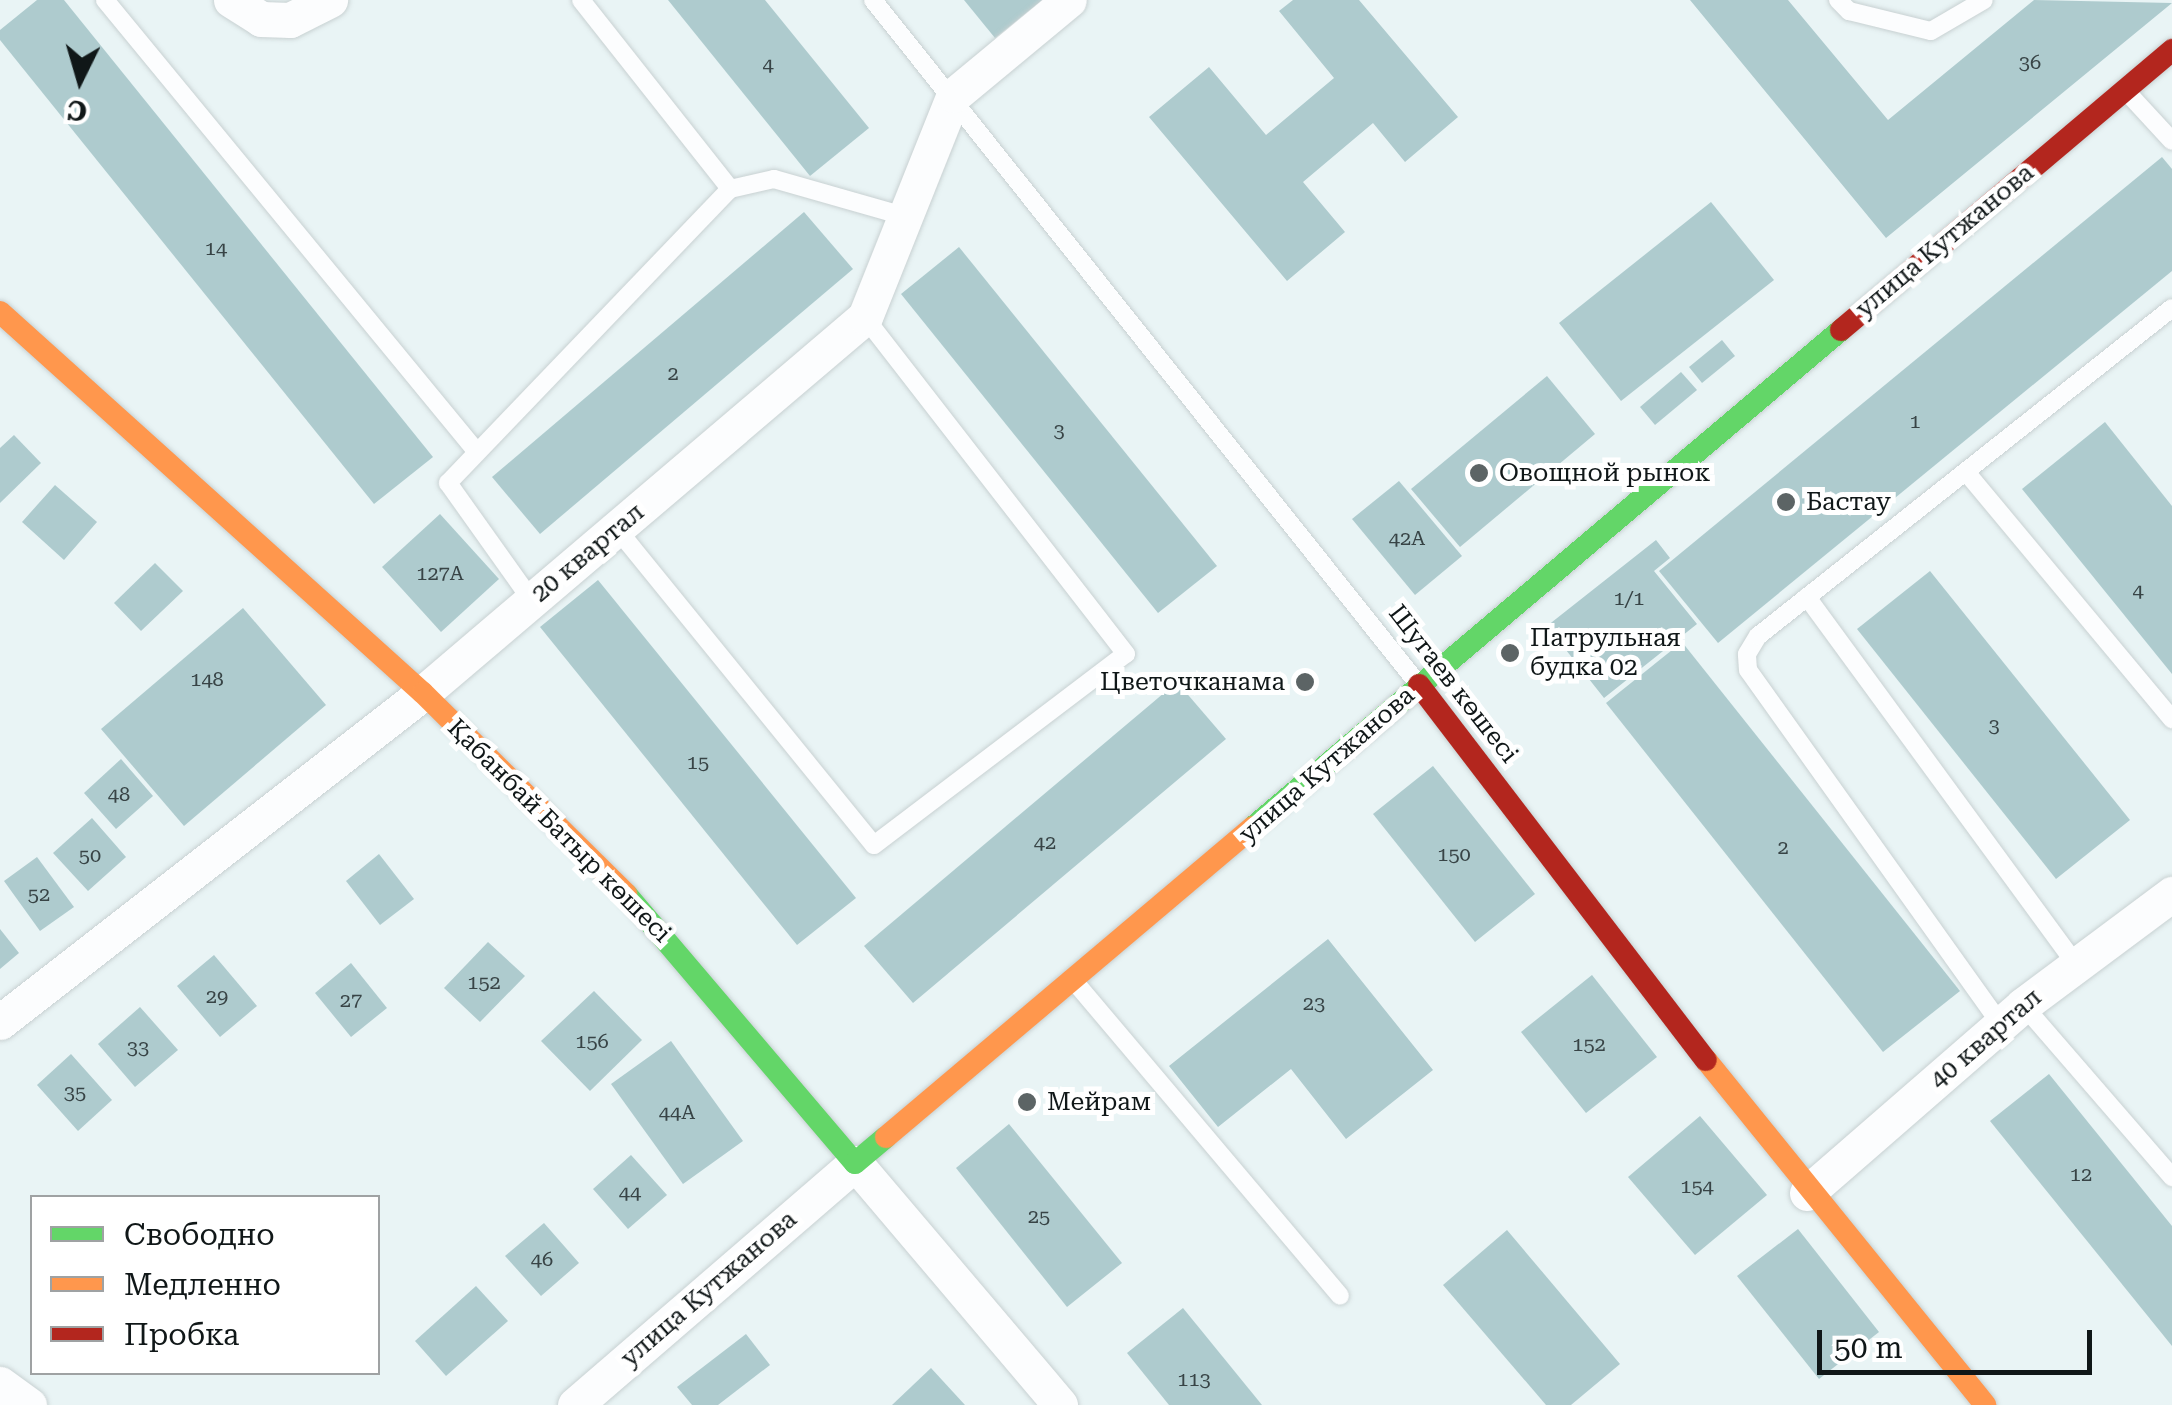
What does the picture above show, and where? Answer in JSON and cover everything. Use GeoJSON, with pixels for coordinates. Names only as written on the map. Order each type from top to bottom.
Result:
{"type":"FeatureCollection","features":[{"type":"Feature","properties":{"kind":"main road","name":"улица Кутжанова"},"geometry":{"type":"LineString","coordinates":[[854,1164],[2172,50]]}},
{"type":"Feature","properties":{"kind":"main road","name":"Қабанбай Батыр көшесі"},"geometry":{"type":"LineString","coordinates":[[0,312],[423,693],[646,913],[854,1164]]}},
{"type":"Feature","properties":{"kind":"main road","name":"Шугаев көшесі"},"geometry":{"type":"LineString","coordinates":[[1420,685],[1807,1193],[1985,1405]]}},
{"type":"Feature","properties":{"kind":"street"},"geometry":{"type":"LineString","coordinates":[[231,0],[261,18],[290,20],[330,0]]}},
{"type":"Feature","properties":{"kind":"street","name":"20 квартал"},"geometry":{"type":"LineString","coordinates":[[0,1022],[423,693],[865,317],[954,95],[1069,0]]}},
{"type":"Feature","properties":{"kind":"street","name":"40 квартал"},"geometry":{"type":"LineString","coordinates":[[1807,1193],[2013,1016],[2171,895]]}},
{"type":"Feature","properties":{"kind":"street","name":"улица Кутжанова"},"geometry":{"type":"LineString","coordinates":[[575,1405],[854,1164]]}},
{"type":"Feature","properties":{"kind":"street","name":"Қабанбай Батыр көшесі"},"geometry":{"type":"LineString","coordinates":[[854,1164],[1060,1405]]}},
{"type":"Feature","properties":{"kind":"street"},"geometry":{"type":"LineString","coordinates":[[0,1384],[29,1405]]}},
{"type":"Feature","properties":{"kind":"lane"},"geometry":{"type":"LineString","coordinates":[[105,0],[477,452]]}},
{"type":"Feature","properties":{"kind":"lane"},"geometry":{"type":"LineString","coordinates":[[581,0],[730,189]]}},
{"type":"Feature","properties":{"kind":"lane","name":"Шугаев көшесі"},"geometry":{"type":"LineString","coordinates":[[873,0],[954,95],[1420,685]]}},
{"type":"Feature","properties":{"kind":"lane"},"geometry":{"type":"LineString","coordinates":[[1838,0],[1849,10],[1932,31],[1984,0]]}},
{"type":"Feature","properties":{"kind":"lane"},"geometry":{"type":"LineString","coordinates":[[2125,89],[2172,141]]}},
{"type":"Feature","properties":{"kind":"lane"},"geometry":{"type":"LineString","coordinates":[[532,601],[448,482],[730,189],[788,181],[904,216]]}},
{"type":"Feature","properties":{"kind":"lane"},"geometry":{"type":"LineString","coordinates":[[2172,308],[1758,636],[1748,670],[2013,1016],[2172,1177]]}},
{"type":"Feature","properties":{"kind":"lane"},"geometry":{"type":"LineString","coordinates":[[617,528],[874,845],[1126,654],[865,317]]}},
{"type":"Feature","properties":{"kind":"lane"},"geometry":{"type":"LineString","coordinates":[[1966,472],[2172,719]]}},
{"type":"Feature","properties":{"kind":"lane"},"geometry":{"type":"LineString","coordinates":[[1807,597],[2076,965]]}},
{"type":"Feature","properties":{"kind":"lane"},"geometry":{"type":"LineString","coordinates":[[1074,981],[1340,1296]]}},
{"type":"Feature","properties":{"kind":"building"},"geometry":{"type":"Polygon","coordinates":[[[37,0],[64,0],[433,457],[374,504],[0,40],[0,30],[37,0]]]}},
{"type":"Feature","properties":{"kind":"building"},"geometry":{"type":"Polygon","coordinates":[[[668,0],[765,0],[869,128],[810,176],[668,0]]]}},
{"type":"Feature","properties":{"kind":"building"},"geometry":{"type":"Polygon","coordinates":[[[964,0],[1042,0],[995,38],[964,0]]]}},
{"type":"Feature","properties":{"kind":"building"},"geometry":{"type":"Polygon","coordinates":[[[1293,0],[1359,0],[1458,117],[1405,162],[1373,123],[1303,182],[1345,232],[1287,281],[1149,117],[1209,67],[1266,135],[1334,78],[1279,11],[1293,0]]]}},
{"type":"Feature","properties":{"kind":"building"},"geometry":{"type":"Polygon","coordinates":[[[1690,0],[1788,0],[1888,120],[2034,0],[2172,3],[1886,238],[1690,0]]]}},
{"type":"Feature","properties":{"kind":"building"},"geometry":{"type":"Polygon","coordinates":[[[2162,157],[2172,169],[2172,271],[1718,643],[1659,571],[2162,157]]]}},
{"type":"Feature","properties":{"kind":"building"},"geometry":{"type":"Polygon","coordinates":[[[1711,202],[1774,280],[1621,401],[1559,323],[1711,202]]]}},
{"type":"Feature","properties":{"kind":"building"},"geometry":{"type":"Polygon","coordinates":[[[804,212],[853,269],[540,534],[492,477],[804,212]]]}},
{"type":"Feature","properties":{"kind":"building"},"geometry":{"type":"Polygon","coordinates":[[[959,247],[1217,566],[1158,613],[901,294],[959,247]]]}},
{"type":"Feature","properties":{"kind":"building"},"geometry":{"type":"Polygon","coordinates":[[[1722,340],[1735,356],[1702,383],[1689,367],[1722,340]]]}},
{"type":"Feature","properties":{"kind":"building"},"geometry":{"type":"Polygon","coordinates":[[[1681,372],[1697,390],[1655,425],[1640,407],[1681,372]]]}},
{"type":"Feature","properties":{"kind":"building"},"geometry":{"type":"Polygon","coordinates":[[[1547,376],[1595,434],[1460,547],[1411,489],[1547,376]]]}},
{"type":"Feature","properties":{"kind":"building"},"geometry":{"type":"Polygon","coordinates":[[[2105,422],[2172,506],[2172,674],[2022,489],[2105,422]]]}},
{"type":"Feature","properties":{"kind":"building"},"geometry":{"type":"Polygon","coordinates":[[[14,435],[41,463],[0,503],[0,448],[14,435]]]}},
{"type":"Feature","properties":{"kind":"building"},"geometry":{"type":"Polygon","coordinates":[[[1399,481],[1462,556],[1415,595],[1352,519],[1399,481]]]}},
{"type":"Feature","properties":{"kind":"building"},"geometry":{"type":"Polygon","coordinates":[[[55,485],[97,522],[64,560],[22,522],[55,485]]]}},
{"type":"Feature","properties":{"kind":"building"},"geometry":{"type":"Polygon","coordinates":[[[440,514],[499,579],[441,632],[382,567],[440,514]]]}},
{"type":"Feature","properties":{"kind":"building"},"geometry":{"type":"Polygon","coordinates":[[[1656,540],[1670,558],[1654,571],[1697,624],[1604,698],[1547,626],[1656,540]]]}},
{"type":"Feature","properties":{"kind":"building"},"geometry":{"type":"Polygon","coordinates":[[[155,563],[183,591],[141,631],[114,603],[155,563]]]}},
{"type":"Feature","properties":{"kind":"building"},"geometry":{"type":"Polygon","coordinates":[[[1930,571],[2130,820],[2056,879],[1857,629],[1930,571]]]}},
{"type":"Feature","properties":{"kind":"building"},"geometry":{"type":"Polygon","coordinates":[[[598,580],[856,898],[797,945],[540,627],[598,580]]]}},
{"type":"Feature","properties":{"kind":"building"},"geometry":{"type":"Polygon","coordinates":[[[243,608],[326,705],[184,826],[101,729],[243,608]]]}},
{"type":"Feature","properties":{"kind":"building"},"geometry":{"type":"Polygon","coordinates":[[[1682,642],[1960,991],[1883,1052],[1606,703],[1682,642]]]}},
{"type":"Feature","properties":{"kind":"building"},"geometry":{"type":"Polygon","coordinates":[[[1177,682],[1226,739],[913,1003],[864,946],[1177,682]]]}},
{"type":"Feature","properties":{"kind":"building"},"geometry":{"type":"Polygon","coordinates":[[[121,759],[153,796],[116,829],[84,793],[121,759]]]}},
{"type":"Feature","properties":{"kind":"building"},"geometry":{"type":"Polygon","coordinates":[[[1433,766],[1535,894],[1475,942],[1373,814],[1433,766]]]}},
{"type":"Feature","properties":{"kind":"building"},"geometry":{"type":"Polygon","coordinates":[[[92,818],[126,857],[88,891],[53,853],[92,818]]]}},
{"type":"Feature","properties":{"kind":"building"},"geometry":{"type":"Polygon","coordinates":[[[379,854],[414,899],[380,925],[346,881],[379,854]]]}},
{"type":"Feature","properties":{"kind":"building"},"geometry":{"type":"Polygon","coordinates":[[[37,857],[74,907],[40,931],[4,881],[37,857]]]}},
{"type":"Feature","properties":{"kind":"building"},"geometry":{"type":"Polygon","coordinates":[[[0,929],[19,953],[0,969],[0,929]]]}},
{"type":"Feature","properties":{"kind":"building"},"geometry":{"type":"Polygon","coordinates":[[[1328,939],[1433,1070],[1346,1139],[1291,1069],[1218,1127],[1169,1066],[1328,939]]]}},
{"type":"Feature","properties":{"kind":"building"},"geometry":{"type":"Polygon","coordinates":[[[488,942],[525,976],[480,1022],[444,988],[488,942]]]}},
{"type":"Feature","properties":{"kind":"building"},"geometry":{"type":"Polygon","coordinates":[[[214,955],[257,1006],[220,1037],[177,986],[214,955]]]}},
{"type":"Feature","properties":{"kind":"building"},"geometry":{"type":"Polygon","coordinates":[[[351,963],[387,1008],[351,1037],[315,993],[351,963]]]}},
{"type":"Feature","properties":{"kind":"building"},"geometry":{"type":"Polygon","coordinates":[[[1592,975],[1657,1057],[1586,1113],[1521,1032],[1592,975]]]}},
{"type":"Feature","properties":{"kind":"building"},"geometry":{"type":"Polygon","coordinates":[[[594,991],[642,1040],[590,1091],[541,1041],[594,991]]]}},
{"type":"Feature","properties":{"kind":"building"},"geometry":{"type":"Polygon","coordinates":[[[140,1007],[178,1050],[135,1087],[98,1044],[140,1007]]]}},
{"type":"Feature","properties":{"kind":"building"},"geometry":{"type":"Polygon","coordinates":[[[671,1041],[743,1141],[683,1184],[611,1084],[671,1041]]]}},
{"type":"Feature","properties":{"kind":"building"},"geometry":{"type":"Polygon","coordinates":[[[71,1054],[112,1100],[78,1131],[37,1085],[71,1054]]]}},
{"type":"Feature","properties":{"kind":"building"},"geometry":{"type":"Polygon","coordinates":[[[2049,1074],[2172,1226],[2172,1346],[1990,1121],[2049,1074]]]}},
{"type":"Feature","properties":{"kind":"building"},"geometry":{"type":"Polygon","coordinates":[[[1700,1116],[1767,1195],[1695,1255],[1628,1177],[1700,1116]]]}},
{"type":"Feature","properties":{"kind":"building"},"geometry":{"type":"Polygon","coordinates":[[[1009,1124],[1122,1263],[1067,1307],[956,1168],[1009,1124]]]}},
{"type":"Feature","properties":{"kind":"building"},"geometry":{"type":"Polygon","coordinates":[[[631,1155],[667,1195],[628,1229],[593,1189],[631,1155]]]}},
{"type":"Feature","properties":{"kind":"building"},"geometry":{"type":"Polygon","coordinates":[[[544,1223],[579,1263],[541,1296],[505,1256],[544,1223]]]}},
{"type":"Feature","properties":{"kind":"building"},"geometry":{"type":"Polygon","coordinates":[[[1798,1229],[1879,1332],[1819,1379],[1737,1276],[1798,1229]]]}},
{"type":"Feature","properties":{"kind":"building"},"geometry":{"type":"Polygon","coordinates":[[[1507,1230],[1620,1364],[1571,1405],[1546,1405],[1443,1285],[1507,1230]]]}},
{"type":"Feature","properties":{"kind":"building"},"geometry":{"type":"Polygon","coordinates":[[[476,1286],[508,1321],[446,1376],[415,1341],[476,1286]]]}},
{"type":"Feature","properties":{"kind":"building"},"geometry":{"type":"Polygon","coordinates":[[[1183,1308],[1262,1405],[1169,1405],[1127,1353],[1183,1308]]]}},
{"type":"Feature","properties":{"kind":"building"},"geometry":{"type":"Polygon","coordinates":[[[746,1334],[770,1365],[718,1405],[692,1405],[677,1387],[746,1334]]]}},
{"type":"Feature","properties":{"kind":"building"},"geometry":{"type":"Polygon","coordinates":[[[931,1368],[965,1405],[892,1405],[931,1368]]]}},
{"type":"Feature","properties":{"kind":"traffic: fast"},"geometry":{"type":"LineString","coordinates":[[1253,827],[1841,330]]}},
{"type":"Feature","properties":{"kind":"traffic: fast"},"geometry":{"type":"LineString","coordinates":[[626,894],[855,1163],[886,1137]]}},
{"type":"Feature","properties":{"kind":"traffic: slow"},"geometry":{"type":"LineString","coordinates":[[0,312],[423,693],[626,894]]}},
{"type":"Feature","properties":{"kind":"traffic: slow"},"geometry":{"type":"LineString","coordinates":[[886,1137],[1253,827]]}},
{"type":"Feature","properties":{"kind":"traffic: slow"},"geometry":{"type":"LineString","coordinates":[[1706,1060],[1985,1405]]}},
{"type":"Feature","properties":{"kind":"traffic: jam"},"geometry":{"type":"LineString","coordinates":[[1841,330],[2172,50]]}},
{"type":"Feature","properties":{"kind":"traffic: jam"},"geometry":{"type":"LineString","coordinates":[[1419,685],[1706,1060]]}},
{"type":"Feature","properties":{"kind":"place","name":"Овощной рынок"},"geometry":{"type":"Point","coordinates":[1479,473]}},
{"type":"Feature","properties":{"kind":"place","name":"Бастау"},"geometry":{"type":"Point","coordinates":[1786,502]}},
{"type":"Feature","properties":{"kind":"place","name":"Патрульная будка 02"},"geometry":{"type":"Point","coordinates":[1510,653]}},
{"type":"Feature","properties":{"kind":"place","name":"Цветочканама"},"geometry":{"type":"Point","coordinates":[1305,682]}},
{"type":"Feature","properties":{"kind":"place","name":"Мейрам"},"geometry":{"type":"Point","coordinates":[1027,1102]}}]}
